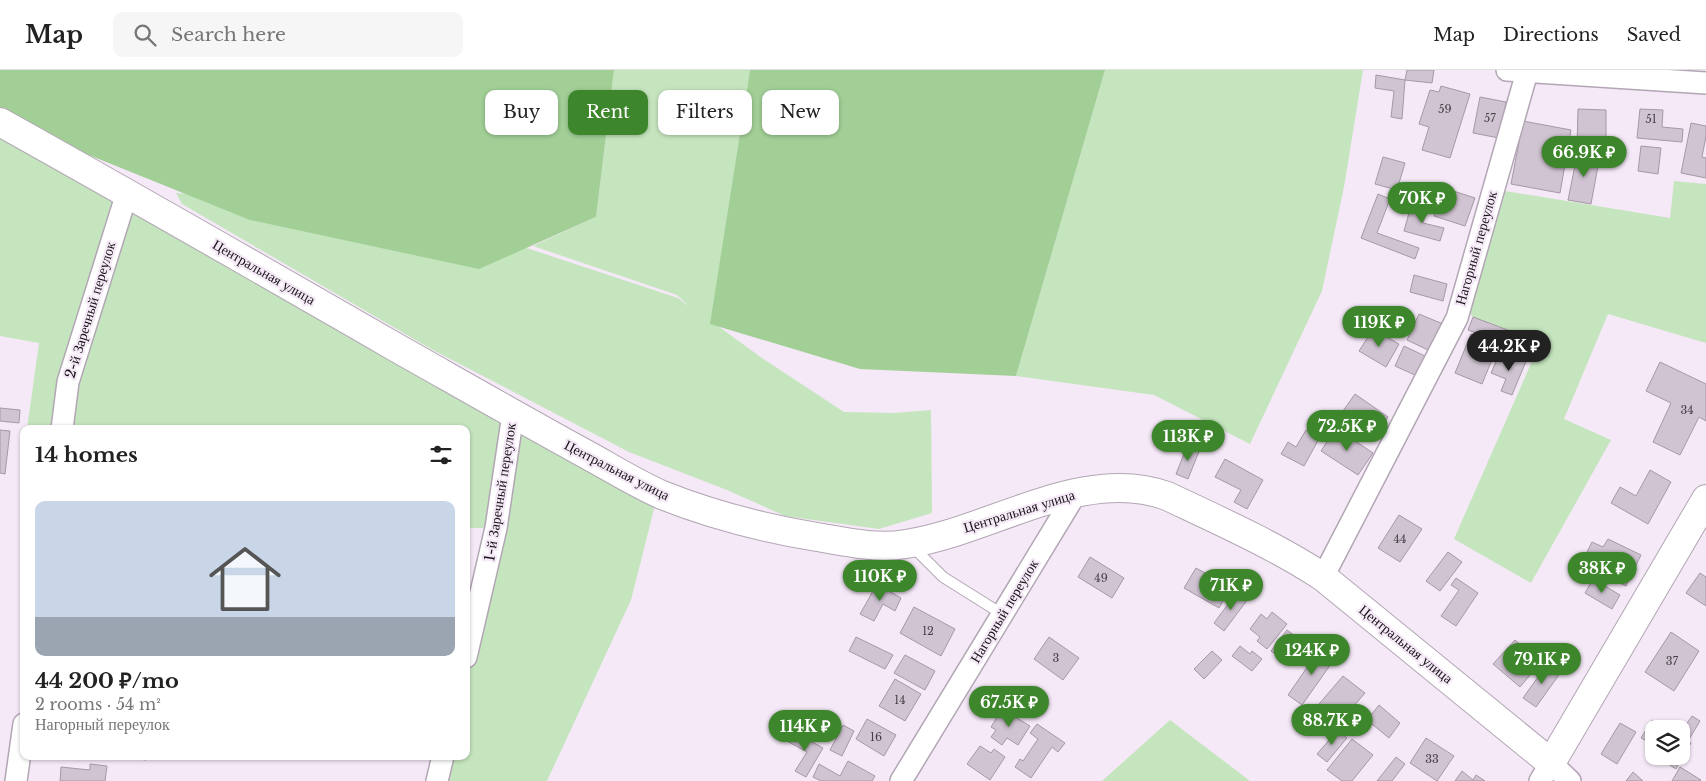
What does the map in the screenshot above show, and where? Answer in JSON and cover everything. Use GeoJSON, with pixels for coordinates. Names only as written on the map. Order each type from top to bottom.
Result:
{"type":"FeatureCollection","features":[{"type":"Feature","properties":{"kind":"street"},"geometry":{"type":"LineString","coordinates":[[1517,71],[1706,83]]}},
{"type":"Feature","properties":{"kind":"street","name":"Нагорный переулок"},"geometry":{"type":"LineString","coordinates":[[1323,577],[1457,318],[1517,71]]}},
{"type":"Feature","properties":{"kind":"street","name":"Центральная улица"},"geometry":{"type":"LineString","coordinates":[[0,122],[513,414],[658,493],[704,510],[750,524],[818,537],[887,547],[910,544],[1076,492],[1115,488],[1152,490],[1167,496],[1298,560],[1323,577],[1553,775]]}},
{"type":"Feature","properties":{"kind":"street","name":"2-й Заречный переулок"},"geometry":{"type":"LineString","coordinates":[[63,425],[68,382],[127,193]]}},
{"type":"Feature","properties":{"kind":"street","name":"1-й Заречный переулок"},"geometry":{"type":"LineString","coordinates":[[470,640],[496,528],[513,414]]}},
{"type":"Feature","properties":{"kind":"street","name":"Нагорный переулок"},"geometry":{"type":"LineString","coordinates":[[901,781],[1076,492]]}},
{"type":"Feature","properties":{"kind":"street"},"geometry":{"type":"LineString","coordinates":[[1553,775],[1706,499]]}},
{"type":"Feature","properties":{"kind":"street"},"geometry":{"type":"LineString","coordinates":[[16,781],[20,752]]}},
{"type":"Feature","properties":{"kind":"street"},"geometry":{"type":"LineString","coordinates":[[437,781],[442,760]]}},
{"type":"Feature","properties":{"kind":"lane"},"geometry":{"type":"LineString","coordinates":[[910,544],[943,577],[1002,614]]}},
{"type":"Feature","properties":{"kind":"green space"},"geometry":{"type":"Polygon","coordinates":[[[0,70],[614,70],[612,90],[568,90],[568,135],[606,135],[596,217],[479,269],[250,220],[69,147],[0,109],[0,70]]]}},
{"type":"Feature","properties":{"kind":"green space"},"geometry":{"type":"Polygon","coordinates":[[[614,70],[750,70],[747,90],[658,90],[658,135],[740,135],[711,321],[762,358],[844,412],[894,413],[931,410],[932,513],[879,529],[785,516],[727,490],[629,452],[431,349],[182,204],[176,193],[427,215],[678,298],[690,307],[677,295],[533,246],[596,217],[606,135],[648,135],[648,90],[612,90],[614,70]]]}},
{"type":"Feature","properties":{"kind":"green space"},"geometry":{"type":"Polygon","coordinates":[[[750,70],[1105,70],[1016,376],[860,369],[710,324],[740,135],[752,135],[752,90],[747,90],[750,70]]]}},
{"type":"Feature","properties":{"kind":"green space"},"geometry":{"type":"Polygon","coordinates":[[[1105,70],[1363,70],[1344,187],[1322,291],[1250,444],[1154,395],[1016,376],[1105,70]]]}},
{"type":"Feature","properties":{"kind":"green space"},"geometry":{"type":"Polygon","coordinates":[[[0,122],[658,493],[631,600],[547,781],[437,781],[442,760],[470,760],[470,640],[496,528],[470,528],[470,425],[28,425],[39,343],[0,336],[0,122]]]}},
{"type":"Feature","properties":{"kind":"green space"},"geometry":{"type":"Polygon","coordinates":[[[1674,181],[1706,184],[1706,343],[1608,314],[1564,419],[1611,440],[1531,583],[1454,539],[1540,343],[1473,317],[1461,302],[1493,189],[1670,218],[1674,181]]]}},
{"type":"Feature","properties":{"kind":"green space"},"geometry":{"type":"Polygon","coordinates":[[[1170,720],[1250,781],[1102,781],[1170,720]]]}},
{"type":"Feature","properties":{"kind":"building"},"geometry":{"type":"Polygon","coordinates":[[[1407,70],[1434,70],[1432,83],[1405,80],[1407,70]]]}},
{"type":"Feature","properties":{"kind":"building"},"geometry":{"type":"Polygon","coordinates":[[[1376,75],[1405,80],[1402,119],[1391,117],[1394,91],[1375,88],[1376,75]]]}},
{"type":"Feature","properties":{"kind":"building"},"geometry":{"type":"Polygon","coordinates":[[[1441,86],[1470,94],[1450,158],[1422,150],[1429,127],[1419,124],[1430,90],[1439,92],[1441,86]]]}},
{"type":"Feature","properties":{"kind":"building"},"geometry":{"type":"Polygon","coordinates":[[[1480,97],[1506,102],[1499,138],[1473,133],[1480,97]]]}},
{"type":"Feature","properties":{"kind":"building"},"geometry":{"type":"Polygon","coordinates":[[[1578,109],[1606,110],[1606,147],[1577,146],[1578,109]]]}},
{"type":"Feature","properties":{"kind":"building"},"geometry":{"type":"Polygon","coordinates":[[[1640,109],[1663,110],[1662,127],[1683,129],[1682,142],[1637,138],[1640,109]]]}},
{"type":"Feature","properties":{"kind":"building"},"geometry":{"type":"Polygon","coordinates":[[[1523,121],[1571,130],[1560,193],[1511,184],[1523,121]]]}},
{"type":"Feature","properties":{"kind":"building"},"geometry":{"type":"Polygon","coordinates":[[[1691,123],[1706,126],[1702,157],[1706,158],[1706,178],[1681,173],[1691,123]]]}},
{"type":"Feature","properties":{"kind":"building"},"geometry":{"type":"Polygon","coordinates":[[[1641,146],[1661,148],[1658,174],[1638,171],[1641,146]]]}},
{"type":"Feature","properties":{"kind":"building"},"geometry":{"type":"Polygon","coordinates":[[[1578,151],[1600,155],[1591,204],[1568,200],[1578,151]]]}},
{"type":"Feature","properties":{"kind":"building"},"geometry":{"type":"Polygon","coordinates":[[[1383,157],[1405,163],[1397,190],[1375,184],[1383,157]]]}},
{"type":"Feature","properties":{"kind":"building"},"geometry":{"type":"Polygon","coordinates":[[[1444,188],[1475,198],[1465,226],[1434,216],[1444,188]]]}},
{"type":"Feature","properties":{"kind":"building"},"geometry":{"type":"Polygon","coordinates":[[[1378,194],[1390,199],[1377,233],[1419,248],[1415,259],[1361,238],[1378,194]]]}},
{"type":"Feature","properties":{"kind":"building"},"geometry":{"type":"Polygon","coordinates":[[[1412,202],[1428,207],[1423,223],[1444,228],[1440,241],[1404,231],[1412,202]]]}},
{"type":"Feature","properties":{"kind":"building"},"geometry":{"type":"Polygon","coordinates":[[[1414,275],[1447,284],[1443,301],[1410,292],[1414,275]]]}},
{"type":"Feature","properties":{"kind":"building"},"geometry":{"type":"Polygon","coordinates":[[[1419,314],[1443,324],[1430,351],[1407,340],[1419,314]]]}},
{"type":"Feature","properties":{"kind":"building"},"geometry":{"type":"Polygon","coordinates":[[[1473,317],[1521,335],[1516,348],[1468,330],[1473,317]]]}},
{"type":"Feature","properties":{"kind":"building"},"geometry":{"type":"Polygon","coordinates":[[[1373,329],[1399,344],[1386,367],[1359,351],[1373,329]]]}},
{"type":"Feature","properties":{"kind":"building"},"geometry":{"type":"Polygon","coordinates":[[[1471,334],[1498,345],[1482,384],[1455,373],[1471,334]]]}},
{"type":"Feature","properties":{"kind":"building"},"geometry":{"type":"Polygon","coordinates":[[[1404,346],[1427,357],[1417,376],[1395,366],[1404,346]]]}},
{"type":"Feature","properties":{"kind":"building"},"geometry":{"type":"Polygon","coordinates":[[[1517,354],[1527,359],[1512,395],[1501,391],[1506,379],[1491,373],[1499,355],[1513,362],[1517,354]]]}},
{"type":"Feature","properties":{"kind":"building"},"geometry":{"type":"Polygon","coordinates":[[[1660,362],[1706,384],[1706,421],[1699,417],[1680,455],[1653,442],[1671,403],[1646,391],[1660,362]]]}},
{"type":"Feature","properties":{"kind":"building"},"geometry":{"type":"Polygon","coordinates":[[[1355,394],[1388,417],[1381,428],[1364,417],[1360,423],[1343,411],[1355,394]]]}},
{"type":"Feature","properties":{"kind":"building"},"geometry":{"type":"Polygon","coordinates":[[[0,408],[20,410],[19,423],[0,421],[0,408]]]}},
{"type":"Feature","properties":{"kind":"building"},"geometry":{"type":"Polygon","coordinates":[[[1336,428],[1373,453],[1358,475],[1321,451],[1336,428]]]}},
{"type":"Feature","properties":{"kind":"building"},"geometry":{"type":"Polygon","coordinates":[[[0,430],[10,431],[5,474],[0,473],[0,430]]]}},
{"type":"Feature","properties":{"kind":"building"},"geometry":{"type":"Polygon","coordinates":[[[1306,430],[1320,437],[1304,466],[1281,454],[1288,442],[1296,447],[1306,430]]]}},
{"type":"Feature","properties":{"kind":"building"},"geometry":{"type":"Polygon","coordinates":[[[1188,444],[1200,449],[1188,479],[1176,474],[1188,444]]]}},
{"type":"Feature","properties":{"kind":"building"},"geometry":{"type":"Polygon","coordinates":[[[1225,459],[1263,480],[1247,509],[1234,502],[1241,490],[1215,477],[1225,459]]]}},
{"type":"Feature","properties":{"kind":"building"},"geometry":{"type":"Polygon","coordinates":[[[1650,470],[1671,482],[1648,524],[1611,503],[1620,487],[1636,496],[1650,470]]]}},
{"type":"Feature","properties":{"kind":"building"},"geometry":{"type":"Polygon","coordinates":[[[1399,515],[1422,529],[1400,562],[1378,548],[1399,515]]]}},
{"type":"Feature","properties":{"kind":"building"},"geometry":{"type":"Polygon","coordinates":[[[1608,539],[1641,555],[1626,586],[1581,564],[1592,542],[1603,547],[1608,539]]]}},
{"type":"Feature","properties":{"kind":"building"},"geometry":{"type":"Polygon","coordinates":[[[1448,552],[1462,562],[1440,591],[1426,581],[1448,552]]]}},
{"type":"Feature","properties":{"kind":"building"},"geometry":{"type":"Polygon","coordinates":[[[1090,557],[1124,578],[1112,598],[1078,577],[1090,557]]]}},
{"type":"Feature","properties":{"kind":"building"},"geometry":{"type":"Polygon","coordinates":[[[1196,568],[1231,587],[1219,608],[1184,588],[1196,568]]]}},
{"type":"Feature","properties":{"kind":"building"},"geometry":{"type":"Polygon","coordinates":[[[1700,573],[1706,577],[1706,606],[1686,593],[1700,573]]]}},
{"type":"Feature","properties":{"kind":"building"},"geometry":{"type":"Polygon","coordinates":[[[1456,578],[1478,593],[1456,626],[1441,616],[1459,590],[1451,585],[1456,578]]]}},
{"type":"Feature","properties":{"kind":"building"},"geometry":{"type":"Polygon","coordinates":[[[1593,579],[1620,595],[1612,609],[1585,593],[1593,579]]]}},
{"type":"Feature","properties":{"kind":"building"},"geometry":{"type":"Polygon","coordinates":[[[877,584],[901,598],[895,611],[883,604],[874,621],[860,614],[877,584]]]}},
{"type":"Feature","properties":{"kind":"building"},"geometry":{"type":"Polygon","coordinates":[[[1238,591],[1248,599],[1224,631],[1214,623],[1238,591]]]}},
{"type":"Feature","properties":{"kind":"building"},"geometry":{"type":"Polygon","coordinates":[[[914,607],[955,629],[941,656],[900,633],[914,607]]]}},
{"type":"Feature","properties":{"kind":"building"},"geometry":{"type":"Polygon","coordinates":[[[1272,612],[1287,624],[1267,649],[1257,641],[1260,637],[1250,629],[1261,614],[1267,619],[1272,612]]]}},
{"type":"Feature","properties":{"kind":"building"},"geometry":{"type":"Polygon","coordinates":[[[1287,630],[1303,642],[1287,663],[1271,651],[1287,630]]]}},
{"type":"Feature","properties":{"kind":"building"},"geometry":{"type":"Polygon","coordinates":[[[1671,632],[1699,651],[1674,691],[1645,672],[1671,632]]]}},
{"type":"Feature","properties":{"kind":"building"},"geometry":{"type":"Polygon","coordinates":[[[856,637],[893,655],[885,669],[849,651],[856,637]]]}},
{"type":"Feature","properties":{"kind":"building"},"geometry":{"type":"Polygon","coordinates":[[[1049,637],[1079,658],[1063,680],[1034,659],[1049,637]]]}},
{"type":"Feature","properties":{"kind":"building"},"geometry":{"type":"Polygon","coordinates":[[[1515,640],[1541,662],[1520,687],[1493,664],[1515,640]]]}},
{"type":"Feature","properties":{"kind":"building"},"geometry":{"type":"Polygon","coordinates":[[[1240,646],[1250,654],[1252,651],[1262,659],[1252,671],[1232,656],[1240,646]]]}},
{"type":"Feature","properties":{"kind":"building"},"geometry":{"type":"Polygon","coordinates":[[[1321,647],[1336,657],[1302,705],[1288,695],[1321,647]]]}},
{"type":"Feature","properties":{"kind":"building"},"geometry":{"type":"Polygon","coordinates":[[[1212,651],[1222,660],[1204,679],[1194,669],[1212,651]]]}},
{"type":"Feature","properties":{"kind":"building"},"geometry":{"type":"Polygon","coordinates":[[[905,655],[935,671],[925,690],[894,673],[905,655]]]}},
{"type":"Feature","properties":{"kind":"building"},"geometry":{"type":"Polygon","coordinates":[[[1548,663],[1561,672],[1536,707],[1523,698],[1548,663]]]}},
{"type":"Feature","properties":{"kind":"building"},"geometry":{"type":"Polygon","coordinates":[[[1343,676],[1365,693],[1340,722],[1319,704],[1343,676]]]}},
{"type":"Feature","properties":{"kind":"building"},"geometry":{"type":"Polygon","coordinates":[[[895,679],[921,694],[905,721],[879,706],[895,679]]]}},
{"type":"Feature","properties":{"kind":"building"},"geometry":{"type":"Polygon","coordinates":[[[1379,705],[1400,723],[1389,738],[1367,720],[1379,705]]]}},
{"type":"Feature","properties":{"kind":"building"},"geometry":{"type":"Polygon","coordinates":[[[1002,709],[1030,726],[1018,745],[1007,738],[1002,745],[991,737],[996,730],[991,727],[1002,709]]]}},
{"type":"Feature","properties":{"kind":"building"},"geometry":{"type":"Polygon","coordinates":[[[1692,716],[1700,721],[1690,738],[1690,720],[1692,716]]]}},
{"type":"Feature","properties":{"kind":"building"},"geometry":{"type":"Polygon","coordinates":[[[867,719],[896,735],[884,756],[856,739],[867,719]]]}},
{"type":"Feature","properties":{"kind":"building"},"geometry":{"type":"Polygon","coordinates":[[[1620,723],[1636,732],[1617,764],[1601,754],[1620,723]]]}},
{"type":"Feature","properties":{"kind":"building"},"geometry":{"type":"Polygon","coordinates":[[[1037,724],[1065,743],[1058,752],[1052,747],[1031,778],[1015,767],[1020,759],[1023,761],[1038,739],[1030,733],[1037,724]]]}},
{"type":"Feature","properties":{"kind":"building"},"geometry":{"type":"Polygon","coordinates":[[[843,725],[854,731],[842,756],[830,750],[843,725]]]}},
{"type":"Feature","properties":{"kind":"building"},"geometry":{"type":"Polygon","coordinates":[[[791,730],[823,748],[806,777],[795,771],[807,752],[785,740],[791,730]]]}},
{"type":"Feature","properties":{"kind":"building"},"geometry":{"type":"Polygon","coordinates":[[[1338,730],[1347,738],[1327,762],[1317,754],[1338,730]]]}},
{"type":"Feature","properties":{"kind":"building"},"geometry":{"type":"Polygon","coordinates":[[[1645,731],[1645,740],[1641,738],[1645,731]]]}},
{"type":"Feature","properties":{"kind":"building"},"geometry":{"type":"Polygon","coordinates":[[[1426,738],[1454,756],[1437,781],[1410,763],[1426,738]]]}},
{"type":"Feature","properties":{"kind":"building"},"geometry":{"type":"Polygon","coordinates":[[[1352,739],[1373,755],[1352,781],[1342,781],[1327,770],[1352,739]]]}},
{"type":"Feature","properties":{"kind":"building"},"geometry":{"type":"Polygon","coordinates":[[[980,746],[991,753],[994,749],[1005,757],[990,780],[967,764],[980,746]]]}},
{"type":"Feature","properties":{"kind":"building"},"geometry":{"type":"Polygon","coordinates":[[[1396,757],[1405,764],[1392,781],[1377,781],[1396,757]]]}},
{"type":"Feature","properties":{"kind":"building"},"geometry":{"type":"Polygon","coordinates":[[[848,761],[875,776],[872,781],[821,781],[813,777],[819,764],[840,776],[848,761]]]}},
{"type":"Feature","properties":{"kind":"building"},"geometry":{"type":"Polygon","coordinates":[[[90,764],[107,766],[105,781],[60,781],[61,767],[90,770],[90,764]]]}},
{"type":"Feature","properties":{"kind":"building"},"geometry":{"type":"Polygon","coordinates":[[[1670,765],[1678,765],[1676,769],[1670,765]]]}},
{"type":"Feature","properties":{"kind":"building"},"geometry":{"type":"Polygon","coordinates":[[[1680,767],[1701,780],[1672,781],[1680,767]]]}},
{"type":"Feature","properties":{"kind":"building"},"geometry":{"type":"Polygon","coordinates":[[[1462,771],[1473,780],[1476,775],[1485,781],[1455,781],[1462,771]]]}},
{"type":"Feature","properties":{"kind":"building"},"geometry":{"type":"Polygon","coordinates":[[[1633,772],[1643,781],[1626,781],[1633,772]]]}}]}
